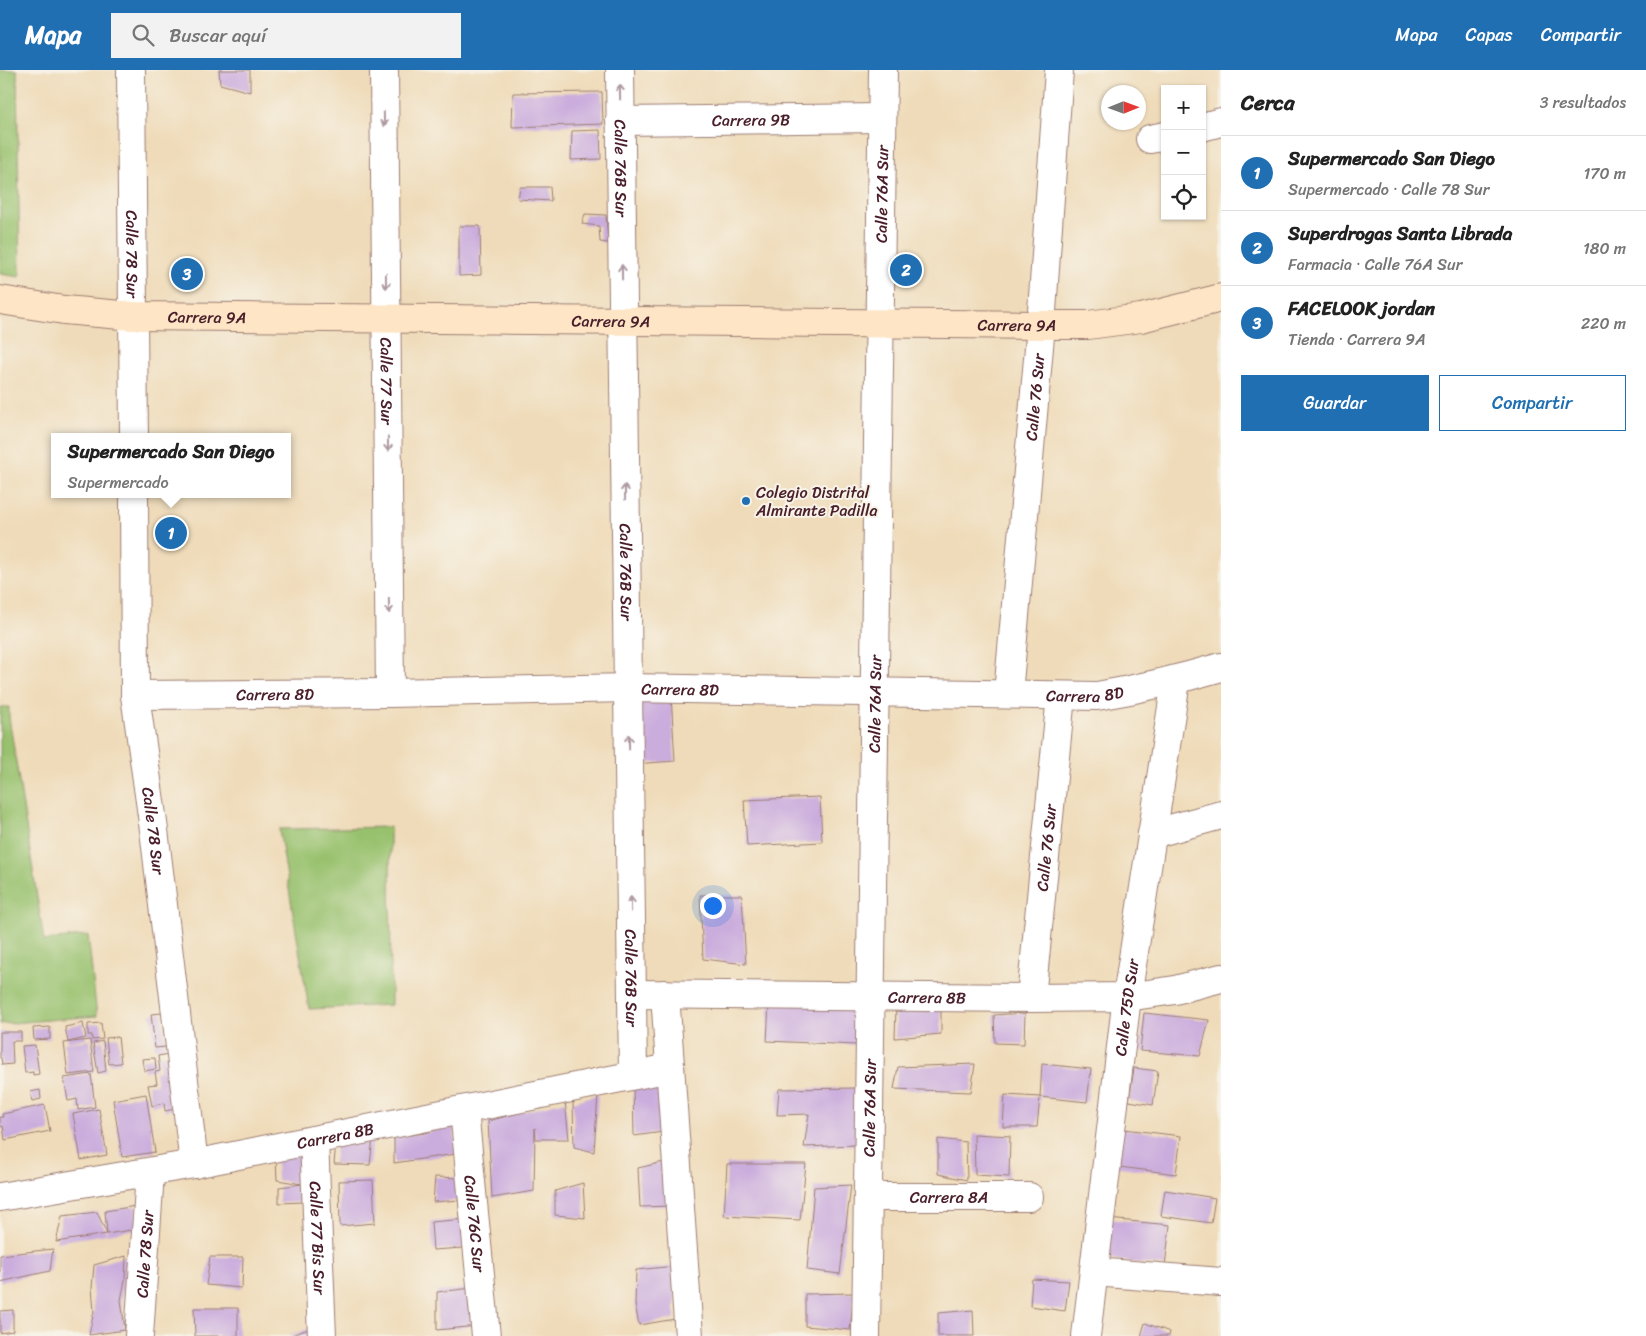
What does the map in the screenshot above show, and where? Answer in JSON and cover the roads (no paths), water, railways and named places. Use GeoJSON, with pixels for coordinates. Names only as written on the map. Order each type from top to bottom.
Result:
{"type":"FeatureCollection","features":[{"type":"Feature","properties":{"kind":"street","name":"Calle 78 Sur"},"geometry":{"type":"LineString","coordinates":[[131,70],[134,433]]}},
{"type":"Feature","properties":{"kind":"street","name":"Calle 77 Sur"},"geometry":{"type":"LineString","coordinates":[[384,70],[390,693]]}},
{"type":"Feature","properties":{"kind":"street","name":"Calle 76B Sur"},"geometry":{"type":"LineString","coordinates":[[620,70],[633,1075]]}},
{"type":"Feature","properties":{"kind":"street","name":"Calle 76A Sur"},"geometry":{"type":"LineString","coordinates":[[866,1336],[883,70]]}},
{"type":"Feature","properties":{"kind":"street","name":"Calle 76 Sur"},"geometry":{"type":"LineString","coordinates":[[1008,694],[1041,325],[1059,70]]}},
{"type":"Feature","properties":{"kind":"street","name":"Carrera 9B"},"geometry":{"type":"LineString","coordinates":[[620,121],[882,118]]}},
{"type":"Feature","properties":{"kind":"street"},"geometry":{"type":"LineString","coordinates":[[1206,126],[1221,122]]}},
{"type":"Feature","properties":{"kind":"street","name":"Carrera 9A"},"geometry":{"type":"LineString","coordinates":[[0,300],[64,310],[133,316],[1088,325],[1141,318],[1221,298]]}},
{"type":"Feature","properties":{"kind":"street","name":"Calle 78 Sur"},"geometry":{"type":"LineString","coordinates":[[134,498],[135,695],[154,830],[194,1164]]}},
{"type":"Feature","properties":{"kind":"street","name":"Carrera 8D"},"geometry":{"type":"LineString","coordinates":[[135,695],[390,693],[628,688],[1097,696],[1176,680],[1221,667]]}},
{"type":"Feature","properties":{"kind":"street","name":"Calle 75D Sur"},"geometry":{"type":"LineString","coordinates":[[1086,1336],[1126,997],[1176,680]]}},
{"type":"Feature","properties":{"kind":"street","name":"Calle 76 Sur"},"geometry":{"type":"LineString","coordinates":[[1030,998],[1061,696]]}},
{"type":"Feature","properties":{"kind":"street"},"geometry":{"type":"LineString","coordinates":[[1152,834],[1221,815]]}},
{"type":"Feature","properties":{"kind":"street","name":"Carrera 8B"},"geometry":{"type":"LineString","coordinates":[[632,994],[1030,998],[1126,997],[1175,990],[1221,978]]}},
{"type":"Feature","properties":{"kind":"street","name":"Calle 76B Sur"},"geometry":{"type":"LineString","coordinates":[[665,994],[689,1336]]}},
{"type":"Feature","properties":{"kind":"street","name":"Carrera 8B"},"geometry":{"type":"LineString","coordinates":[[0,1197],[150,1173],[670,1068]]}},
{"type":"Feature","properties":{"kind":"street","name":"Calle 76C Sur"},"geometry":{"type":"LineString","coordinates":[[464,1110],[486,1336]]}},
{"type":"Feature","properties":{"kind":"street","name":"Calle 77 Bis Sur"},"geometry":{"type":"LineString","coordinates":[[314,1140],[322,1336]]}},
{"type":"Feature","properties":{"kind":"street","name":"Calle 78 Sur"},"geometry":{"type":"LineString","coordinates":[[139,1336],[150,1173]]}},
{"type":"Feature","properties":{"kind":"street","name":"Carrera 8A"},"geometry":{"type":"LineString","coordinates":[[868,1197],[1029,1198]]}},
{"type":"Feature","properties":{"kind":"street"},"geometry":{"type":"LineString","coordinates":[[1094,1272],[1221,1282]]}},
{"type":"Feature","properties":{"kind":"place","name":"Superdrogas Santa Librada"},"geometry":{"type":"Point","coordinates":[906,270]}},
{"type":"Feature","properties":{"kind":"place","name":"FACELOOK jordan"},"geometry":{"type":"Point","coordinates":[187,274]}},
{"type":"Feature","properties":{"kind":"place","name":"Colegio Distrital Almirante Padilla"},"geometry":{"type":"Point","coordinates":[746,501]}},
{"type":"Feature","properties":{"kind":"place","name":"Supermercado San Diego"},"geometry":{"type":"Point","coordinates":[171,533]}}]}
